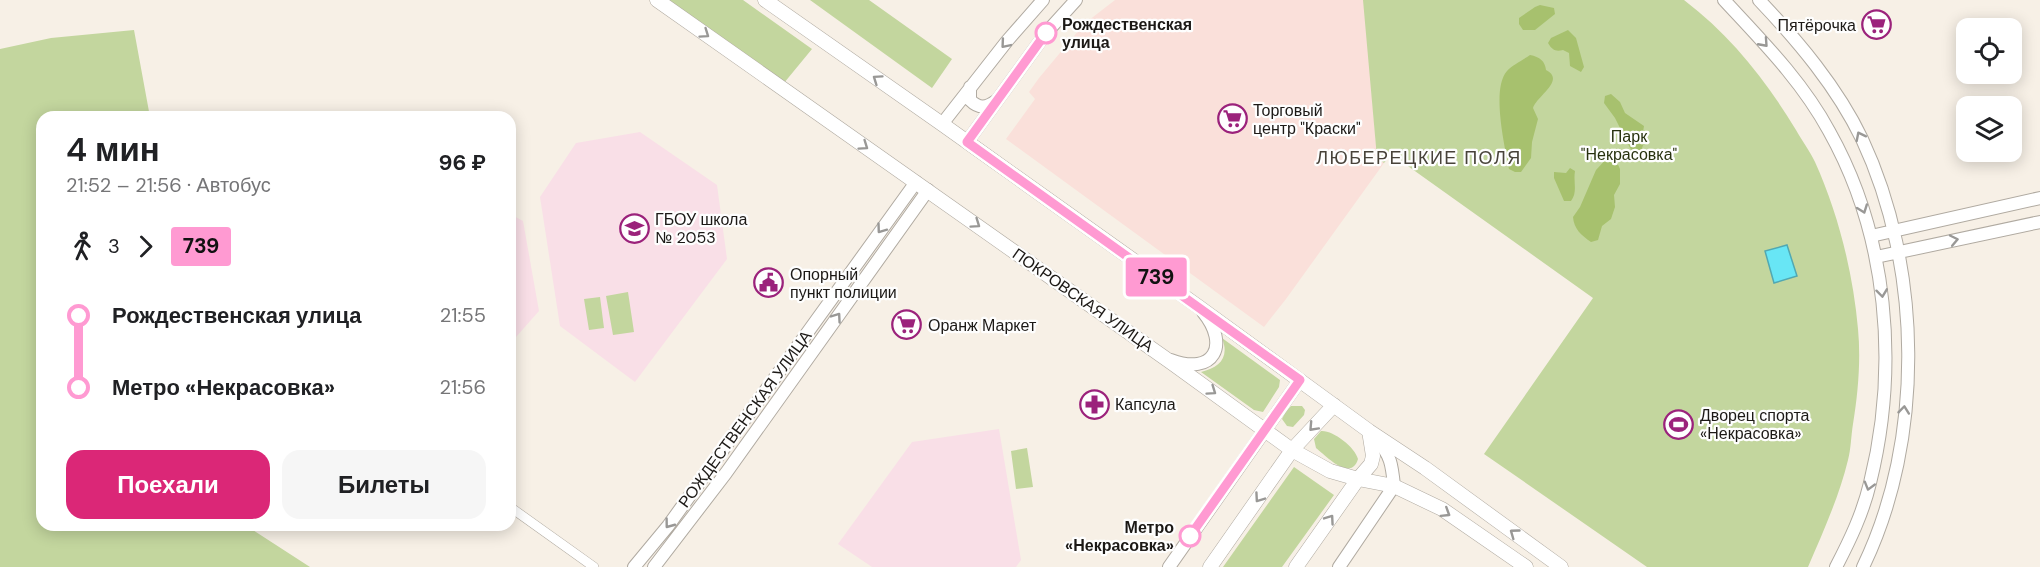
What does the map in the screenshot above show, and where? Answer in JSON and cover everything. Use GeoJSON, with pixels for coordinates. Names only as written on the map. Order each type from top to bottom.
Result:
{"type":"FeatureCollection","features":[{"type":"Feature","properties":{"kind":"main road","name":"ПОКРОВСКАЯ УЛИЦА"},"geometry":{"type":"LineString","coordinates":[[657,0],[1164,357],[1292,450],[1330,471],[1394,486],[1442,509],[1526,567]]}},
{"type":"Feature","properties":{"kind":"main road"},"geometry":{"type":"LineString","coordinates":[[765,0],[1561,567]]}},
{"type":"Feature","properties":{"kind":"main road"},"geometry":{"type":"LineString","coordinates":[[1210,567],[1292,450],[1334,405]]}},
{"type":"Feature","properties":{"kind":"main road"},"geometry":{"type":"LineString","coordinates":[[1296,567],[1371,464],[1373,456],[1369,432]]}},
{"type":"Feature","properties":{"kind":"street"},"geometry":{"type":"LineString","coordinates":[[942,124],[1043,0]]}},
{"type":"Feature","properties":{"kind":"street"},"geometry":{"type":"LineString","coordinates":[[967,142],[1046,33],[1076,0]]}},
{"type":"Feature","properties":{"kind":"street"},"geometry":{"type":"LineString","coordinates":[[1724,0],[1800,86],[1829,130],[1845,163],[1871,236],[1876,257],[1882,296],[1885,341],[1885,378],[1879,438],[1870,485],[1854,530],[1836,567]]}},
{"type":"Feature","properties":{"kind":"street"},"geometry":{"type":"LineString","coordinates":[[1759,0],[1792,35],[1840,101],[1864,144],[1885,197],[1899,253],[1908,333],[1907,379],[1900,452],[1890,499],[1876,540],[1863,567]]}},
{"type":"Feature","properties":{"kind":"street"},"geometry":{"type":"LineString","coordinates":[[970,87],[970,100],[976,105],[989,106],[998,100]]}},
{"type":"Feature","properties":{"kind":"street","name":"РОЖДЕСТВЕНСКАЯ УЛИЦА"},"geometry":{"type":"LineString","coordinates":[[634,567],[668,526],[916,182]]}},
{"type":"Feature","properties":{"kind":"street","name":"РОЖДЕСТВЕНСКАЯ УЛИЦА"},"geometry":{"type":"LineString","coordinates":[[654,567],[726,473],[928,190]]}},
{"type":"Feature","properties":{"kind":"street"},"geometry":{"type":"LineString","coordinates":[[1871,236],[2040,198]]}},
{"type":"Feature","properties":{"kind":"street"},"geometry":{"type":"LineString","coordinates":[[1876,257],[2040,222]]}},
{"type":"Feature","properties":{"kind":"street"},"geometry":{"type":"LineString","coordinates":[[1164,357],[1178,363],[1195,365],[1208,361],[1213,355],[1216,346],[1215,334],[1209,319],[1199,307]]}},
{"type":"Feature","properties":{"kind":"street"},"geometry":{"type":"LineString","coordinates":[[1169,567],[1300,380]]}},
{"type":"Feature","properties":{"kind":"street"},"geometry":{"type":"LineString","coordinates":[[1339,567],[1394,486],[1391,460],[1386,450],[1369,432]]}},
{"type":"Feature","properties":{"kind":"street"},"geometry":{"type":"LineString","coordinates":[[516,511],[594,567]]}},
{"type":"Feature","properties":{"kind":"shaded area"},"geometry":{"type":"Polygon","coordinates":[[[1115,0],[1364,0],[1377,157],[1384,163],[1264,327],[1006,139],[1035,99],[1029,92],[1039,78],[1084,24],[1115,0]]]}},
{"type":"Feature","properties":{"kind":"shaded area","name":"ГБОУ школа № 2053"},"geometry":{"type":"Polygon","coordinates":[[[640,132],[717,185],[727,259],[635,382],[560,326],[540,197],[576,143],[640,132]]]}},
{"type":"Feature","properties":{"kind":"shaded area"},"geometry":{"type":"Polygon","coordinates":[[[516,217],[523,221],[539,311],[516,337],[516,217]]]}},
{"type":"Feature","properties":{"kind":"shaded area"},"geometry":{"type":"Polygon","coordinates":[[[999,429],[1021,560],[1016,567],[872,567],[838,544],[912,442],[999,429]]]}},
{"type":"Feature","properties":{"kind":"green space"},"geometry":{"type":"Polygon","coordinates":[[[668,0],[743,0],[812,49],[784,83],[668,0]]]}},
{"type":"Feature","properties":{"kind":"green space"},"geometry":{"type":"Polygon","coordinates":[[[810,0],[869,0],[952,59],[932,88],[810,0]]]}},
{"type":"Feature","properties":{"kind":"green space","name":"Парк \"Некрасовка\""},"geometry":{"type":"Polygon","coordinates":[[[1363,0],[1684,0],[1717,28],[1746,59],[1784,111],[1815,162],[1823,181],[1843,243],[1858,329],[1859,377],[1849,456],[1835,501],[1808,567],[1647,567],[1484,454],[1593,298],[1391,154],[1384,163],[1377,158],[1363,0]]]}},
{"type":"Feature","properties":{"kind":"green space"},"geometry":{"type":"Polygon","coordinates":[[[1540,5],[1554,8],[1555,14],[1535,30],[1523,30],[1519,24],[1519,18],[1540,5]]]}},
{"type":"Feature","properties":{"kind":"green space"},"geometry":{"type":"Polygon","coordinates":[[[134,30],[149,111],[36,111],[36,531],[254,531],[310,567],[0,567],[0,49],[51,38],[134,30]]]}},
{"type":"Feature","properties":{"kind":"green space"},"geometry":{"type":"Polygon","coordinates":[[[1568,30],[1576,38],[1584,67],[1581,72],[1570,66],[1569,53],[1554,50],[1548,43],[1551,38],[1568,30]]]}},
{"type":"Feature","properties":{"kind":"green space"},"geometry":{"type":"Polygon","coordinates":[[[1530,55],[1541,60],[1553,78],[1549,88],[1533,108],[1538,119],[1532,142],[1531,158],[1521,172],[1515,172],[1509,169],[1500,119],[1500,91],[1502,79],[1507,71],[1530,55]]]}},
{"type":"Feature","properties":{"kind":"green space"},"geometry":{"type":"Polygon","coordinates":[[[1611,94],[1620,102],[1625,113],[1644,126],[1643,132],[1646,137],[1641,151],[1635,153],[1630,148],[1615,118],[1604,103],[1605,96],[1611,94]]]}},
{"type":"Feature","properties":{"kind":"green space"},"geometry":{"type":"Polygon","coordinates":[[[1609,156],[1615,158],[1620,169],[1620,184],[1614,195],[1615,207],[1611,219],[1602,226],[1598,240],[1591,242],[1579,231],[1573,217],[1580,207],[1596,170],[1609,156]]]}},
{"type":"Feature","properties":{"kind":"green space"},"geometry":{"type":"Polygon","coordinates":[[[1570,168],[1575,171],[1574,194],[1571,201],[1564,201],[1554,178],[1554,172],[1566,173],[1570,168]]]}},
{"type":"Feature","properties":{"kind":"green space"},"geometry":{"type":"Polygon","coordinates":[[[628,292],[634,332],[613,335],[606,296],[628,292]]]}},
{"type":"Feature","properties":{"kind":"green space"},"geometry":{"type":"Polygon","coordinates":[[[600,297],[604,328],[589,330],[584,299],[600,297]]]}},
{"type":"Feature","properties":{"kind":"green space"},"geometry":{"type":"Polygon","coordinates":[[[1222,338],[1280,380],[1279,387],[1263,412],[1254,410],[1201,372],[1213,368],[1221,361],[1225,351],[1222,338]]]}},
{"type":"Feature","properties":{"kind":"green space"},"geometry":{"type":"Polygon","coordinates":[[[1291,406],[1302,406],[1305,410],[1304,415],[1293,427],[1287,426],[1282,419],[1291,406]]]}},
{"type":"Feature","properties":{"kind":"green space"},"geometry":{"type":"Polygon","coordinates":[[[1321,431],[1337,436],[1348,445],[1358,459],[1355,466],[1345,468],[1338,466],[1316,448],[1314,439],[1321,431]]]}},
{"type":"Feature","properties":{"kind":"green space"},"geometry":{"type":"Polygon","coordinates":[[[1027,448],[1033,487],[1016,489],[1011,451],[1027,448]]]}},
{"type":"Feature","properties":{"kind":"green space"},"geometry":{"type":"Polygon","coordinates":[[[1294,467],[1334,495],[1282,567],[1223,567],[1294,467]]]}},
{"type":"Feature","properties":{"kind":"water"},"geometry":{"type":"Polygon","coordinates":[[[1787,245],[1797,276],[1774,283],[1765,251],[1787,245]]]}},
{"type":"Feature","properties":{"kind":"bus line","name":"739"},"geometry":{"type":"LineString","coordinates":[[1046,33],[967,142],[1300,380],[1190,536]]}},
{"type":"Feature","properties":{"kind":"place","name":"Пятёрочка"},"geometry":{"type":"Point","coordinates":[1877,25]}},
{"type":"Feature","properties":{"kind":"place","name":"Рождественская улица"},"geometry":{"type":"Point","coordinates":[1046,33]}},
{"type":"Feature","properties":{"kind":"place","name":"Торговый центр \"Краски\""},"geometry":{"type":"Point","coordinates":[1232,119]}},
{"type":"Feature","properties":{"kind":"place","name":"ГБОУ школа № 2053"},"geometry":{"type":"Point","coordinates":[634,228]}},
{"type":"Feature","properties":{"kind":"place","name":"Опорный пункт полиции"},"geometry":{"type":"Point","coordinates":[769,283]}},
{"type":"Feature","properties":{"kind":"place","name":"Оранж Маркет"},"geometry":{"type":"Point","coordinates":[907,325]}},
{"type":"Feature","properties":{"kind":"place","name":"Капсула"},"geometry":{"type":"Point","coordinates":[1094,404]}},
{"type":"Feature","properties":{"kind":"place","name":"Дворец спорта «Некрасовка»"},"geometry":{"type":"Point","coordinates":[1679,424]}},
{"type":"Feature","properties":{"kind":"place","name":"Метро «Некрасовка»"},"geometry":{"type":"Point","coordinates":[1190,536]}},
{"type":"Feature","properties":{"kind":"district","name":"ЛЮБЕРЕЦКИЕ ПОЛЯ"},"geometry":{"type":"Point","coordinates":[1419,158]}}]}
